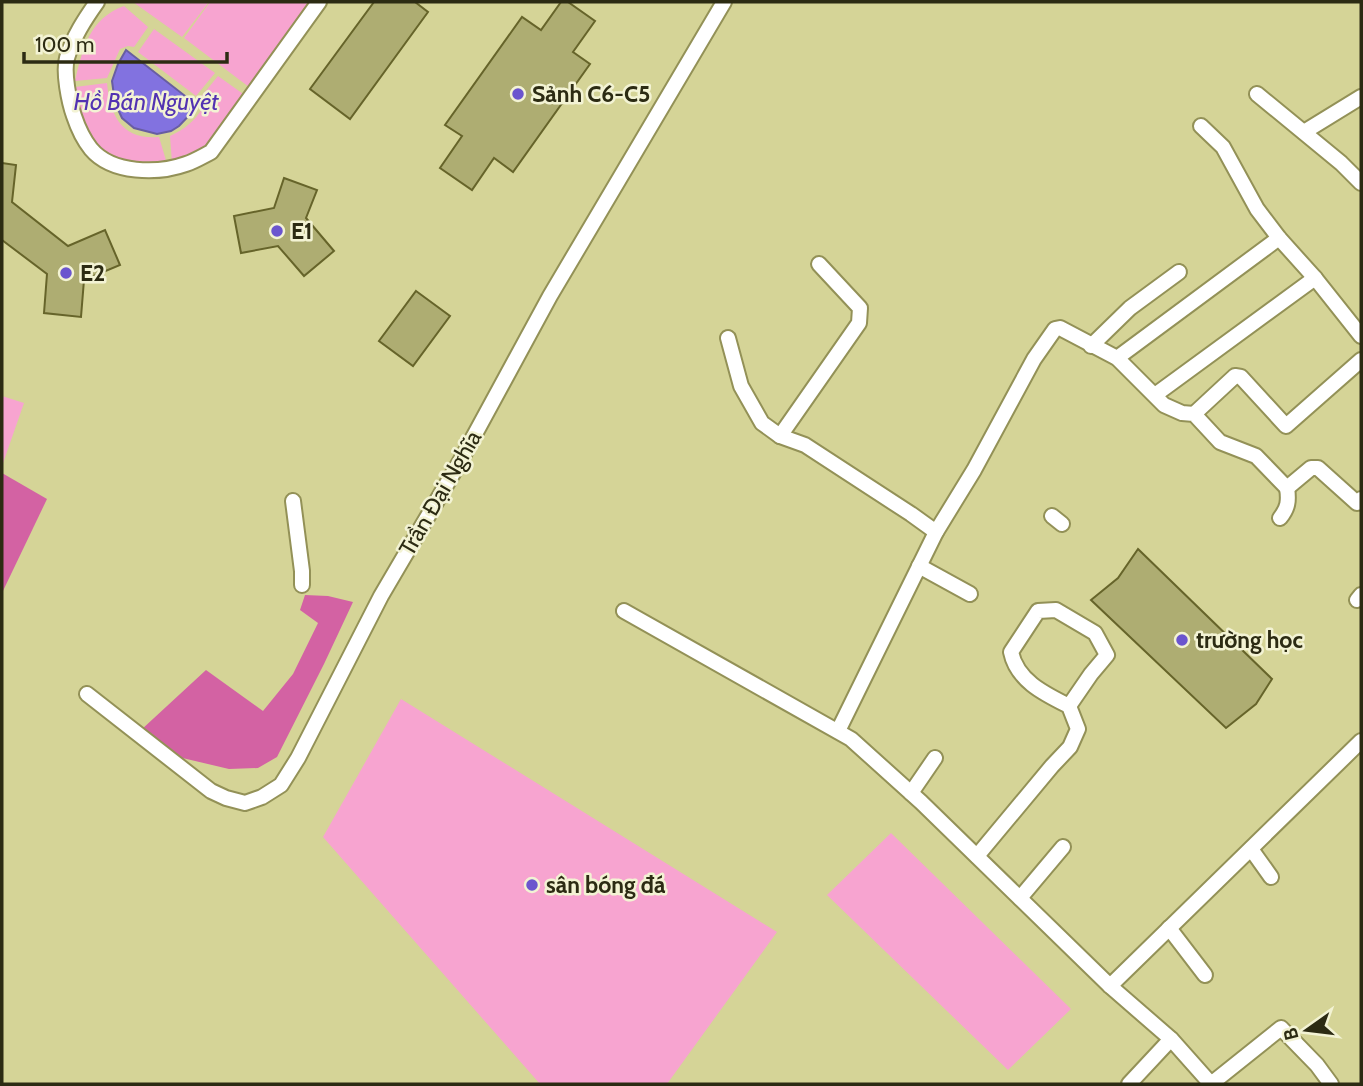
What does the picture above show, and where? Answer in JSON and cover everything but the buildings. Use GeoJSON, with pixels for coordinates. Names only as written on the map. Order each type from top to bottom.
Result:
{"type":"FeatureCollection","features":[{"type":"Feature","properties":{"kind":"street"},"geometry":{"type":"LineString","coordinates":[[97,2],[80,25],[66,61],[68,102],[80,133],[93,151],[107,161],[153,171],[185,164],[211,152],[319,2]]}},
{"type":"Feature","properties":{"kind":"street","name":"Trần Đại Nghĩa"},"geometry":{"type":"LineString","coordinates":[[87,694],[211,791],[246,803],[281,785],[298,758],[381,596],[550,296],[724,2]]}},
{"type":"Feature","properties":{"kind":"street"},"geometry":{"type":"LineString","coordinates":[[1257,94],[1361,183]]}},
{"type":"Feature","properties":{"kind":"street"},"geometry":{"type":"LineString","coordinates":[[1304,132],[1361,97]]}},
{"type":"Feature","properties":{"kind":"street"},"geometry":{"type":"LineString","coordinates":[[1201,126],[1223,146],[1257,209],[1279,238],[1361,336]]}},
{"type":"Feature","properties":{"kind":"street"},"geometry":{"type":"LineString","coordinates":[[1117,358],[1279,238]]}},
{"type":"Feature","properties":{"kind":"street"},"geometry":{"type":"LineString","coordinates":[[780,436],[859,323],[860,308],[819,264]]}},
{"type":"Feature","properties":{"kind":"street"},"geometry":{"type":"LineString","coordinates":[[1091,346],[1130,308],[1178,272]]}},
{"type":"Feature","properties":{"kind":"street"},"geometry":{"type":"LineString","coordinates":[[1155,395],[1315,278]]}},
{"type":"Feature","properties":{"kind":"street"},"geometry":{"type":"LineString","coordinates":[[838,731],[936,532],[974,470],[1034,359],[1055,330],[1060,328],[1117,358],[1164,405],[1182,413],[1194,414],[1220,442],[1256,456],[1287,488],[1287,509],[1280,518]]}},
{"type":"Feature","properties":{"kind":"street"},"geometry":{"type":"LineString","coordinates":[[728,338],[741,386],[762,423],[780,436],[805,445],[936,532]]}},
{"type":"Feature","properties":{"kind":"street"},"geometry":{"type":"LineString","coordinates":[[1194,414],[1235,376],[1241,377],[1286,426],[1361,359]]}},
{"type":"Feature","properties":{"kind":"street"},"geometry":{"type":"LineString","coordinates":[[1287,488],[1311,468],[1318,468],[1357,503],[1361,499]]}},
{"type":"Feature","properties":{"kind":"street"},"geometry":{"type":"LineString","coordinates":[[293,501],[302,585]]}},
{"type":"Feature","properties":{"kind":"street"},"geometry":{"type":"LineString","coordinates":[[919,566],[970,594]]}},
{"type":"Feature","properties":{"kind":"street"},"geometry":{"type":"LineString","coordinates":[[977,856],[1070,747],[1078,729],[1069,706],[1025,679],[1013,660],[1011,652],[1038,611],[1056,610],[1095,633],[1107,655],[1069,706]]}},
{"type":"Feature","properties":{"kind":"street"},"geometry":{"type":"LineString","coordinates":[[624,611],[852,738],[1110,986],[1171,1039],[1211,1084],[1281,1028],[1317,1065],[1331,1084]]}},
{"type":"Feature","properties":{"kind":"street"},"geometry":{"type":"LineString","coordinates":[[1110,986],[1361,741]]}},
{"type":"Feature","properties":{"kind":"street"},"geometry":{"type":"LineString","coordinates":[[911,793],[935,758]]}},
{"type":"Feature","properties":{"kind":"street"},"geometry":{"type":"LineString","coordinates":[[1020,898],[1063,847]]}},
{"type":"Feature","properties":{"kind":"street"},"geometry":{"type":"LineString","coordinates":[[1251,849],[1271,877]]}},
{"type":"Feature","properties":{"kind":"street"},"geometry":{"type":"LineString","coordinates":[[1169,928],[1205,975]]}},
{"type":"Feature","properties":{"kind":"street"},"geometry":{"type":"LineString","coordinates":[[1129,1084],[1171,1039]]}},
{"type":"Feature","properties":{"kind":"shaded area"},"geometry":{"type":"Polygon","coordinates":[[[133,2],[209,2],[182,37],[133,2]]]}},
{"type":"Feature","properties":{"kind":"shaded area"},"geometry":{"type":"Polygon","coordinates":[[[210,2],[319,2],[253,90],[184,38],[210,2]]]}},
{"type":"Feature","properties":{"kind":"shaded area"},"geometry":{"type":"Polygon","coordinates":[[[124,6],[148,27],[134,47],[120,49],[107,78],[75,81],[89,36],[103,19],[124,6]]]}},
{"type":"Feature","properties":{"kind":"shaded area"},"geometry":{"type":"Polygon","coordinates":[[[154,29],[215,73],[196,96],[138,52],[154,29]]]}},
{"type":"Feature","properties":{"kind":"shaded area"},"geometry":{"type":"Polygon","coordinates":[[[218,76],[246,96],[204,153],[172,163],[170,136],[197,116],[204,106],[200,98],[218,76]]]}},
{"type":"Feature","properties":{"kind":"shaded area"},"geometry":{"type":"Polygon","coordinates":[[[107,83],[111,106],[120,124],[136,134],[159,137],[168,167],[122,164],[114,160],[95,141],[81,115],[75,87],[107,83]]]}},
{"type":"Feature","properties":{"kind":"shaded area"},"geometry":{"type":"Polygon","coordinates":[[[2,396],[24,403],[2,466],[2,396]]]}},
{"type":"Feature","properties":{"kind":"shaded area"},"geometry":{"type":"Polygon","coordinates":[[[2,473],[47,499],[2,593],[2,473]]]}},
{"type":"Feature","properties":{"kind":"shaded area"},"geometry":{"type":"Polygon","coordinates":[[[305,595],[328,596],[353,602],[277,757],[258,768],[229,769],[174,756],[141,730],[206,670],[263,711],[293,674],[318,623],[300,610],[305,595]]]}},
{"type":"Feature","properties":{"kind":"shaded area","name":"sân bóng đá"},"geometry":{"type":"Polygon","coordinates":[[[401,699],[777,932],[667,1084],[540,1084],[323,837],[401,699]]]}},
{"type":"Feature","properties":{"kind":"shaded area"},"geometry":{"type":"Polygon","coordinates":[[[891,833],[1071,1009],[1008,1070],[827,895],[891,833]]]}},
{"type":"Feature","properties":{"kind":"water","name":"Hồ Bán Nguyệt"},"geometry":{"type":"Polygon","coordinates":[[[126,50],[198,106],[171,131],[157,134],[134,128],[122,118],[115,103],[112,81],[126,50]]]}},
{"type":"Feature","properties":{"kind":"place","name":"Sảnh C6-C5"},"geometry":{"type":"Point","coordinates":[518,94]}},
{"type":"Feature","properties":{"kind":"place","name":"E1"},"geometry":{"type":"Point","coordinates":[277,231]}},
{"type":"Feature","properties":{"kind":"place","name":"E2"},"geometry":{"type":"Point","coordinates":[66,273]}},
{"type":"Feature","properties":{"kind":"place","name":"trường học"},"geometry":{"type":"Point","coordinates":[1182,640]}},
{"type":"Feature","properties":{"kind":"place","name":"sân bóng đá"},"geometry":{"type":"Point","coordinates":[532,885]}}]}
